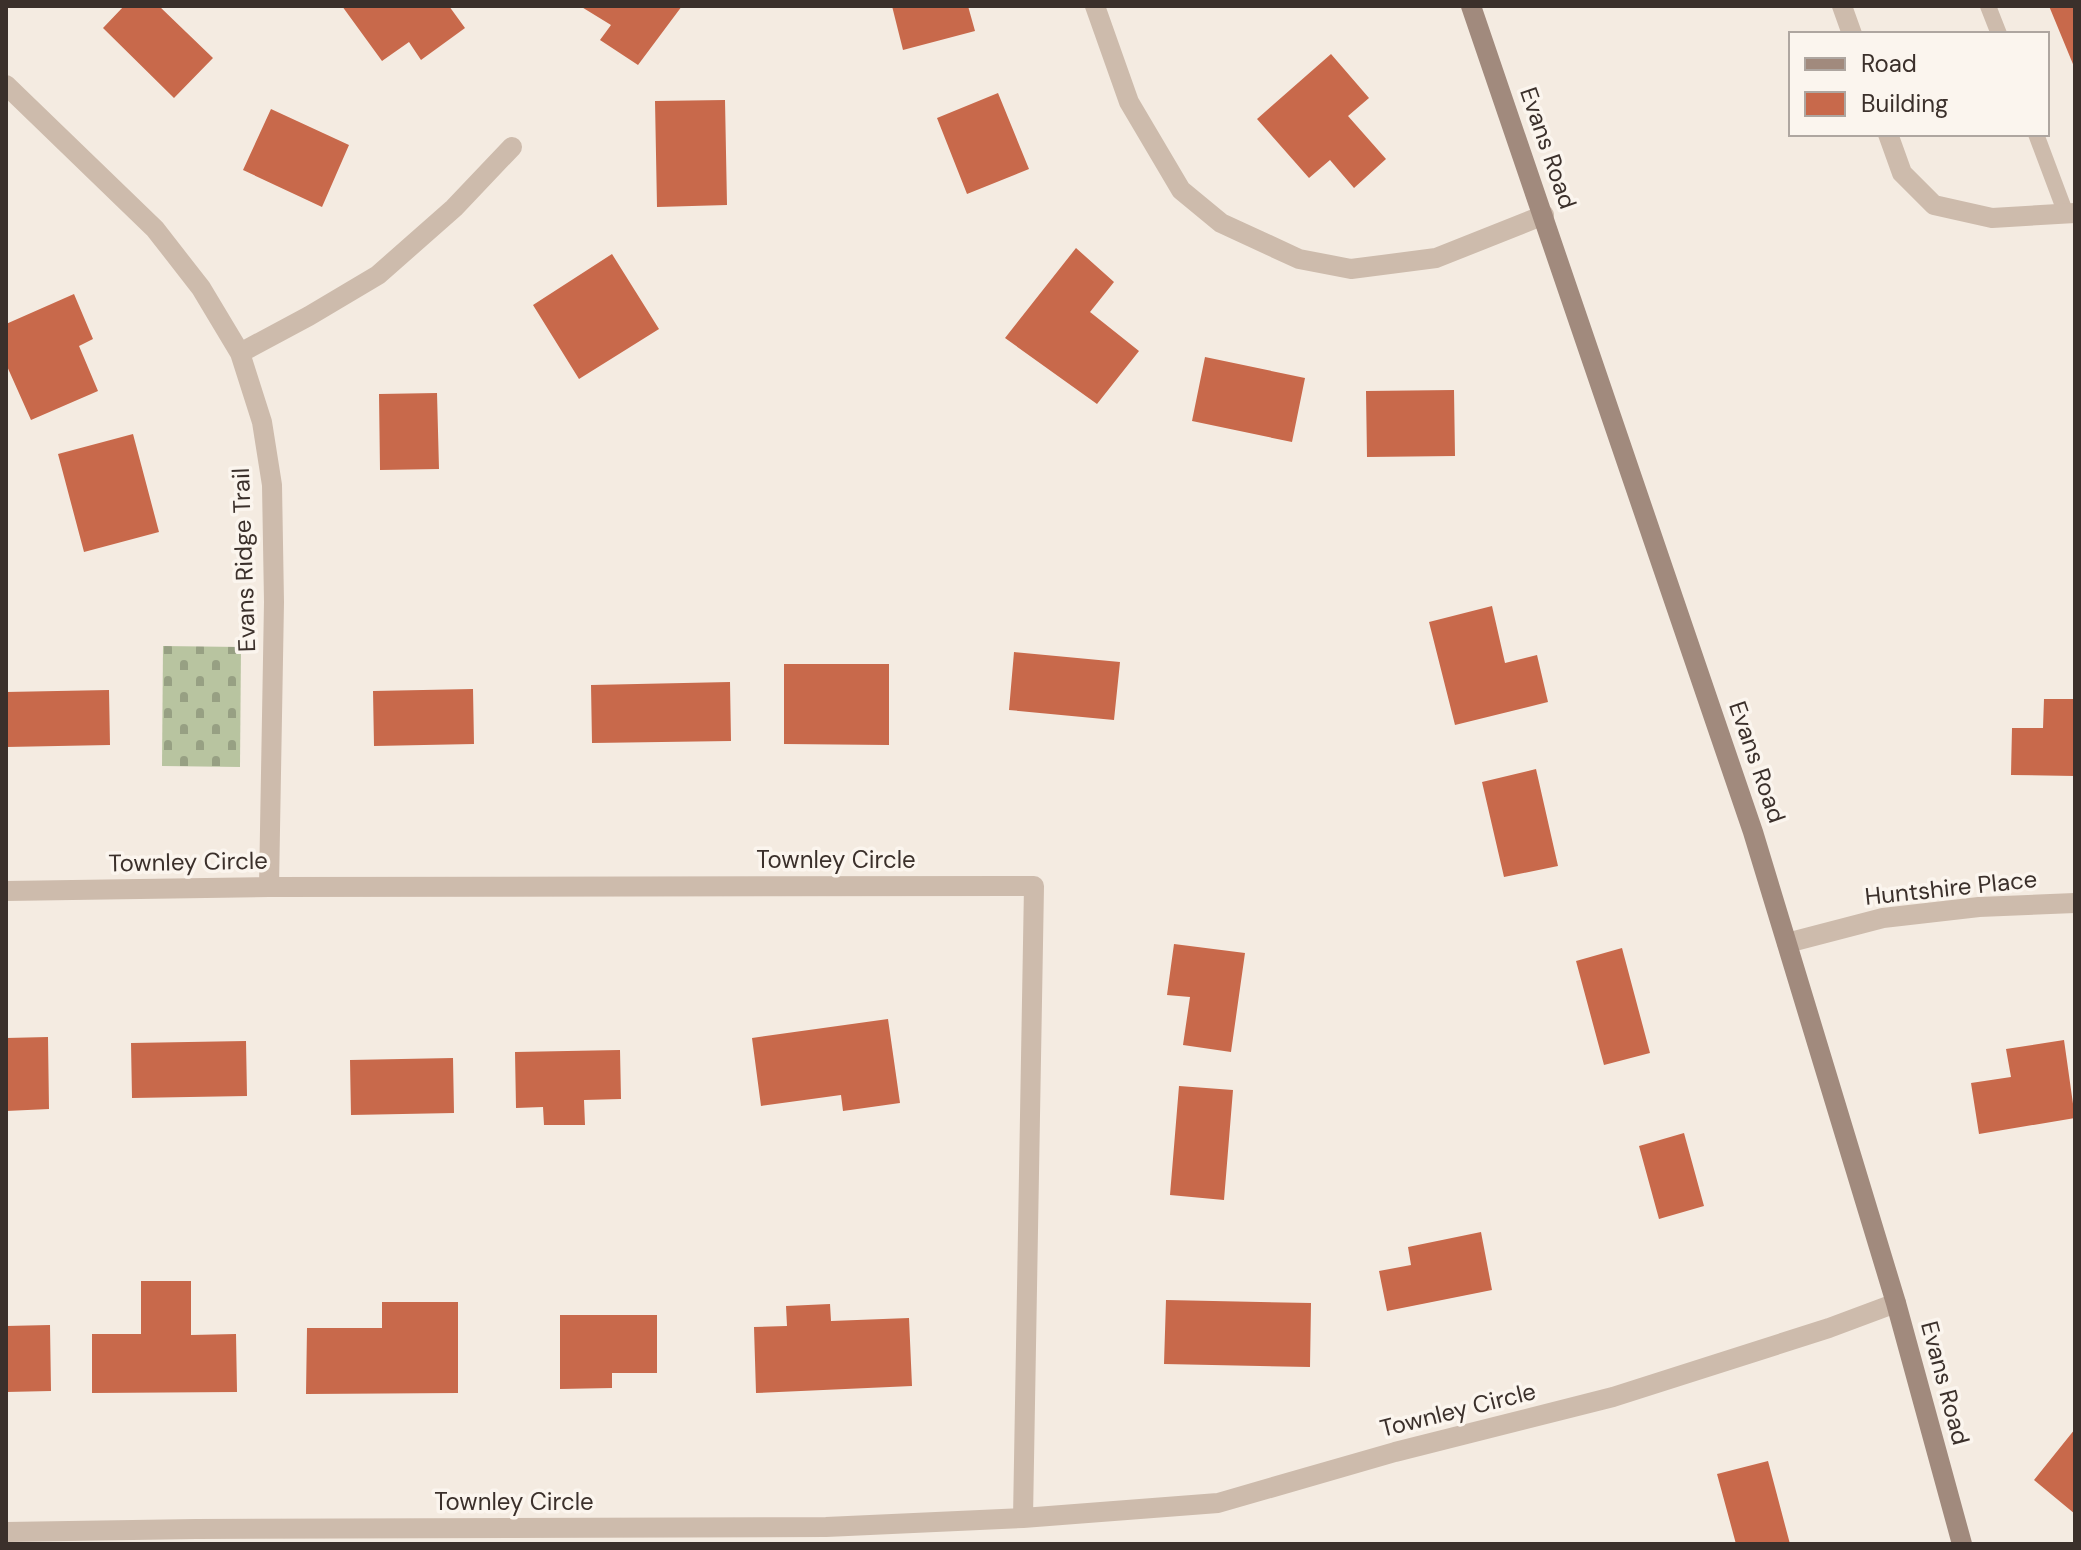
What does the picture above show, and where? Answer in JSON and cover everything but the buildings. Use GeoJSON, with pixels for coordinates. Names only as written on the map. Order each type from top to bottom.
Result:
{"type":"FeatureCollection","features":[{"type":"Feature","properties":{"kind":"street"},"geometry":{"type":"LineString","coordinates":[[1095,6],[1129,102],[1181,190],[1221,223],[1299,259],[1351,269],[1436,258],[1544,215]]}},
{"type":"Feature","properties":{"kind":"street","name":"Evans Road"},"geometry":{"type":"LineString","coordinates":[[1471,6],[1753,832],[1896,1303],[1962,1544]]}},
{"type":"Feature","properties":{"kind":"street"},"geometry":{"type":"LineString","coordinates":[[1842,6],[1851,32]]}},
{"type":"Feature","properties":{"kind":"street","name":"Evans Ridge Trail"},"geometry":{"type":"LineString","coordinates":[[6,85],[155,229],[201,288],[240,353],[262,422],[272,485],[274,602],[269,887]]}},
{"type":"Feature","properties":{"kind":"street"},"geometry":{"type":"LineString","coordinates":[[1889,136],[1902,173],[1934,205],[1992,218],[2071,214]]}},
{"type":"Feature","properties":{"kind":"street"},"geometry":{"type":"LineString","coordinates":[[240,353],[378,275],[454,208],[512,147]]}},
{"type":"Feature","properties":{"kind":"street","name":"Townley Circle"},"geometry":{"type":"LineString","coordinates":[[6,891],[269,887],[1034,886],[1023,1518]]}},
{"type":"Feature","properties":{"kind":"street","name":"Huntshire Place"},"geometry":{"type":"LineString","coordinates":[[1787,943],[1883,918],[1979,907],[2075,903]]}},
{"type":"Feature","properties":{"kind":"street","name":"Townley Circle"},"geometry":{"type":"LineString","coordinates":[[6,1532],[196,1536],[826,1527],[1023,1518],[1218,1503],[1395,1452],[1613,1397],[1829,1328],[1896,1303]]}},
{"type":"Feature","properties":{"kind":"lane"},"geometry":{"type":"LineString","coordinates":[[1988,6],[1998,32]]}},
{"type":"Feature","properties":{"kind":"lane"},"geometry":{"type":"LineString","coordinates":[[2037,136],[2071,214]]}},
{"type":"Feature","properties":{"kind":"green space"},"geometry":{"type":"Polygon","coordinates":[[[163,646],[241,647],[240,767],[162,766],[163,646]]]}}]}
